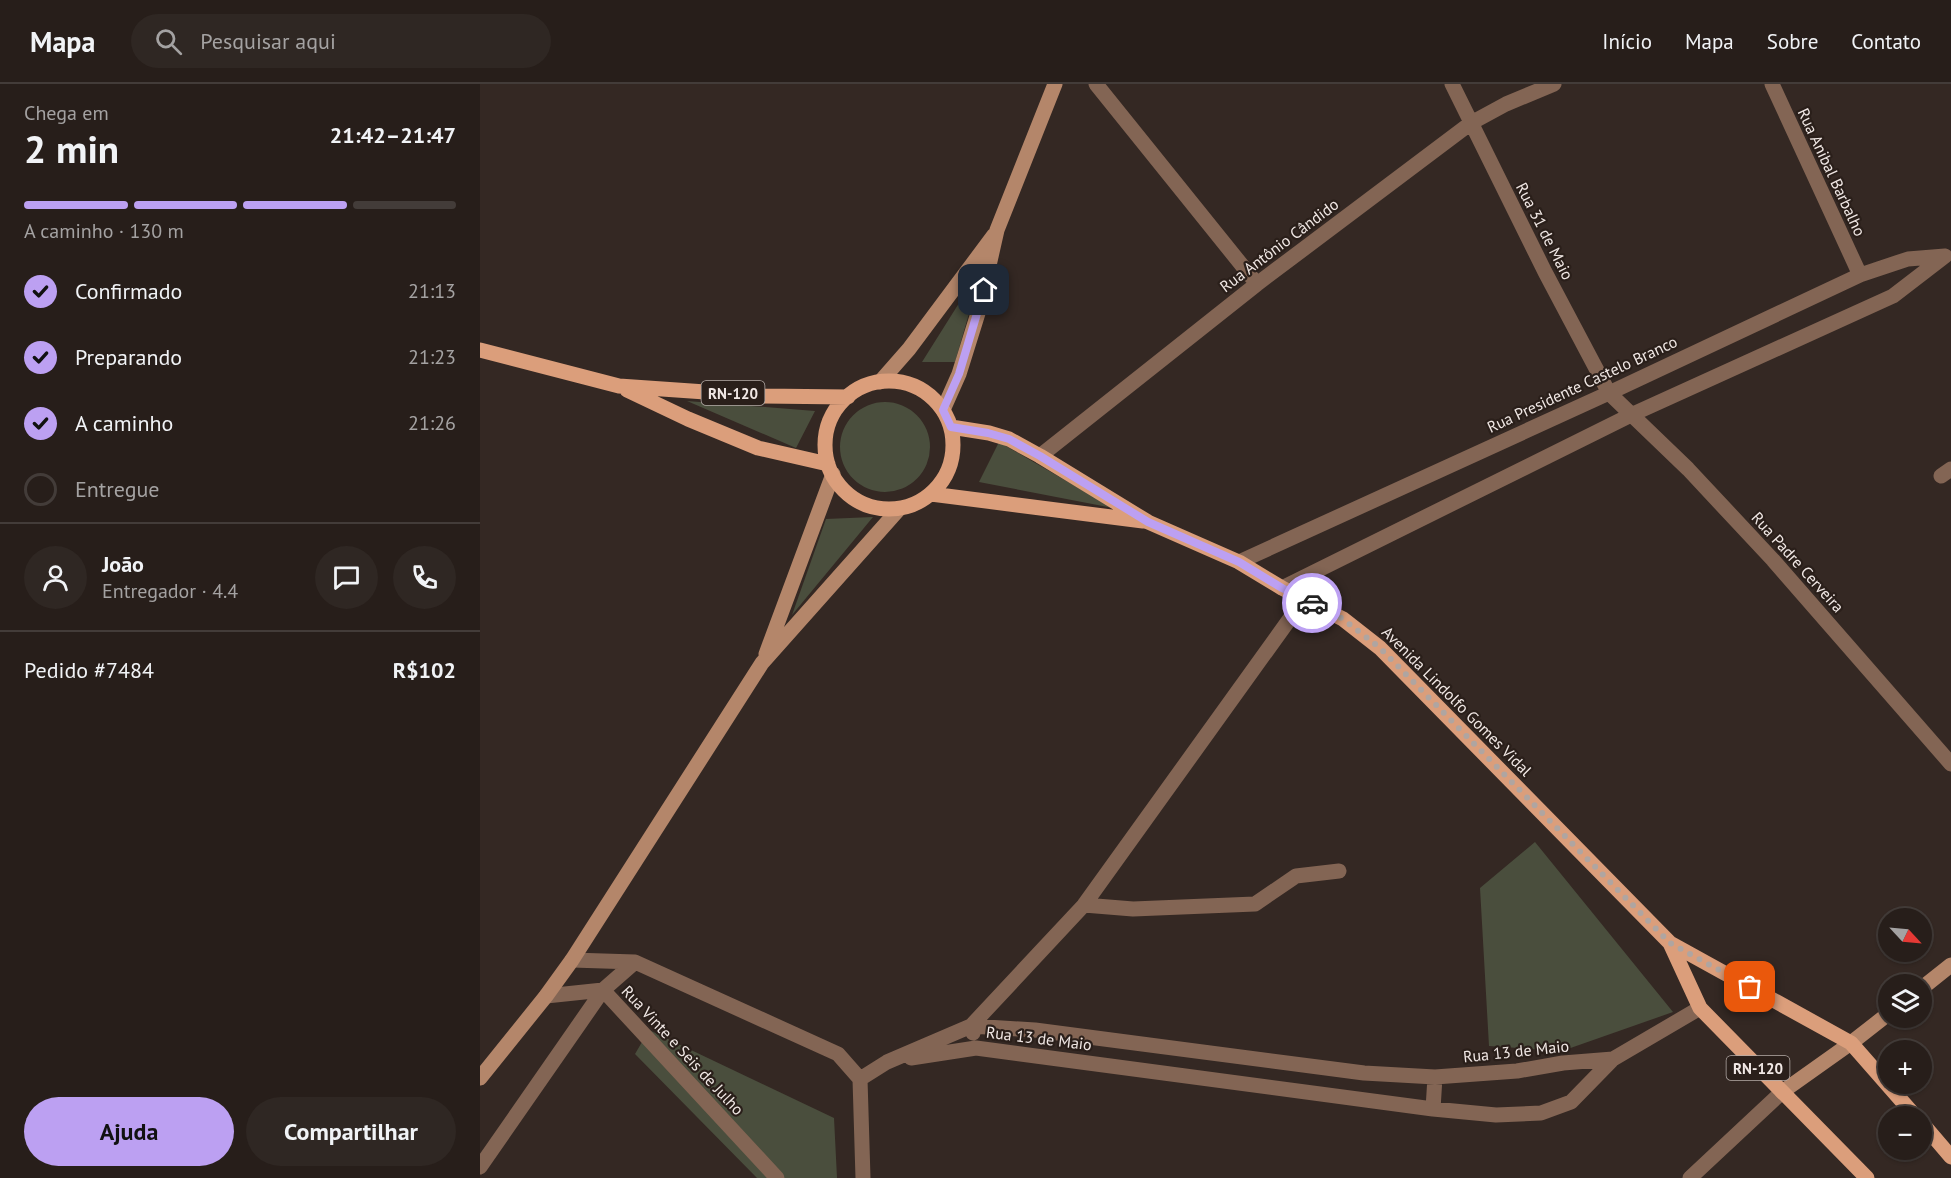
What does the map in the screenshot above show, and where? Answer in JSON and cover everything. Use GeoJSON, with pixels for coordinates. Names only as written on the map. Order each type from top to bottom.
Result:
{"type":"FeatureCollection","features":[{"type":"Feature","properties":{"kind":"main road"},"geometry":{"type":"LineString","coordinates":[[943,410],[959,374],[979,310],[997,230],[1055,84]]}},
{"type":"Feature","properties":{"kind":"main road"},"geometry":{"type":"LineString","coordinates":[[880,382],[916,340],[997,230]]}},
{"type":"Feature","properties":{"kind":"main road","name":"RN-120"},"geometry":{"type":"LineString","coordinates":[[480,350],[619,386],[763,396],[848,397]]}},
{"type":"Feature","properties":{"kind":"main road"},"geometry":{"type":"LineString","coordinates":[[880,382],[899,382],[916,387],[931,396],[943,410],[951,427],[954,445],[951,463],[943,480],[932,494],[916,504],[899,509],[880,509],[863,504],[848,494],[830,469],[825,446],[828,427],[836,411],[848,397],[863,387],[880,382]]}},
{"type":"Feature","properties":{"kind":"main road","name":"RN-120"},"geometry":{"type":"LineString","coordinates":[[619,386],[688,419],[758,448],[830,469]]}},
{"type":"Feature","properties":{"kind":"main road","name":"Avenida Lindolfo Gomes Vidal"},"geometry":{"type":"LineString","coordinates":[[951,427],[1009,439],[1148,522],[1239,562],[1282,588],[1343,619],[1380,648],[1670,943],[1851,1043],[1906,1106]]}},
{"type":"Feature","properties":{"kind":"main road"},"geometry":{"type":"LineString","coordinates":[[762,663],[830,469]]}},
{"type":"Feature","properties":{"kind":"main road","name":"Avenida Lindolfo Gomes Vidal"},"geometry":{"type":"LineString","coordinates":[[932,494],[1148,522]]}},
{"type":"Feature","properties":{"kind":"main road"},"geometry":{"type":"LineString","coordinates":[[480,1078],[572,960],[762,663],[899,509]]}},
{"type":"Feature","properties":{"kind":"main road","name":"Avenida Lindolfo Gomes Vidal"},"geometry":{"type":"LineString","coordinates":[[1670,943],[1700,1008],[1867,1178]]}},
{"type":"Feature","properties":{"kind":"main road"},"geometry":{"type":"LineString","coordinates":[[1932,980],[1951,965]]}},
{"type":"Feature","properties":{"kind":"main road"},"geometry":{"type":"LineString","coordinates":[[1782,1092],[1878,1022]]}},
{"type":"Feature","properties":{"kind":"main road"},"geometry":{"type":"LineString","coordinates":[[1932,1135],[1951,1157]]}},
{"type":"Feature","properties":{"kind":"street"},"geometry":{"type":"LineString","coordinates":[[1096,84],[1257,284]]}},
{"type":"Feature","properties":{"kind":"street","name":"Rua 31 de Maio"},"geometry":{"type":"LineString","coordinates":[[1452,84],[1545,273],[1609,393]]}},
{"type":"Feature","properties":{"kind":"street","name":"Rua Antônio Cândido"},"geometry":{"type":"LineString","coordinates":[[1040,456],[1257,284],[1471,123],[1506,104],[1554,84]]}},
{"type":"Feature","properties":{"kind":"street","name":"Rua Anibal Barbalho"},"geometry":{"type":"LineString","coordinates":[[1772,84],[1860,275]]}},
{"type":"Feature","properties":{"kind":"street","name":"Rua Presidente Castelo Branco"},"geometry":{"type":"LineString","coordinates":[[1239,562],[1609,393],[1860,275],[1908,259],[1948,255]]}},
{"type":"Feature","properties":{"kind":"street","name":"Rua Presidente Castelo Branco"},"geometry":{"type":"LineString","coordinates":[[1282,588],[1633,414],[1893,296],[1948,255]]}},
{"type":"Feature","properties":{"kind":"street","name":"Rua Padre Cerveira"},"geometry":{"type":"LineString","coordinates":[[1609,393],[1688,469],[1773,560],[1951,764]]}},
{"type":"Feature","properties":{"kind":"street"},"geometry":{"type":"LineString","coordinates":[[976,1048],[971,1026],[1084,905],[1304,599]]}},
{"type":"Feature","properties":{"kind":"street"},"geometry":{"type":"LineString","coordinates":[[1084,905],[1133,909],[1255,904],[1296,876],[1339,871]]}},
{"type":"Feature","properties":{"kind":"street"},"geometry":{"type":"LineString","coordinates":[[572,960],[634,962],[838,1054],[860,1078],[863,1178]]}},
{"type":"Feature","properties":{"kind":"street"},"geometry":{"type":"LineString","coordinates":[[480,1167],[603,990],[634,962]]}},
{"type":"Feature","properties":{"kind":"street","name":"Rua Vinte e Seis de Julho"},"geometry":{"type":"LineString","coordinates":[[546,996],[603,990],[777,1178]]}},
{"type":"Feature","properties":{"kind":"street","name":"Rua 13 de Maio"},"geometry":{"type":"LineString","coordinates":[[887,1062],[976,1048],[1434,1109],[1496,1115],[1541,1113],[1571,1102],[1613,1059],[1700,1008]]}},
{"type":"Feature","properties":{"kind":"street","name":"Rua 13 de Maio"},"geometry":{"type":"LineString","coordinates":[[887,1062],[971,1026],[1035,1030],[1364,1073],[1435,1077],[1517,1071],[1563,1063],[1613,1059]]}},
{"type":"Feature","properties":{"kind":"street"},"geometry":{"type":"LineString","coordinates":[[860,1078],[887,1062]]}},
{"type":"Feature","properties":{"kind":"street"},"geometry":{"type":"LineString","coordinates":[[1434,1109],[1435,1077]]}},
{"type":"Feature","properties":{"kind":"street"},"geometry":{"type":"LineString","coordinates":[[1690,1178],[1782,1092]]}},
{"type":"Feature","properties":{"kind":"green space"},"geometry":{"type":"Polygon","coordinates":[[[983,265],[955,362],[922,362],[983,265]]]}},
{"type":"Feature","properties":{"kind":"green space"},"geometry":{"type":"Polygon","coordinates":[[[687,401],[815,411],[796,448],[687,401]]]}},
{"type":"Feature","properties":{"kind":"green space"},"geometry":{"type":"Polygon","coordinates":[[[885,402],[902,405],[917,415],[927,430],[930,447],[927,464],[917,479],[902,489],[885,492],[868,489],[853,479],[843,464],[840,447],[843,430],[853,415],[868,405],[885,402]]]}},
{"type":"Feature","properties":{"kind":"green space"},"geometry":{"type":"Polygon","coordinates":[[[999,442],[1113,508],[979,482],[999,442]]]}},
{"type":"Feature","properties":{"kind":"green space"},"geometry":{"type":"Polygon","coordinates":[[[873,517],[792,615],[826,519],[873,517]]]}},
{"type":"Feature","properties":{"kind":"green space"},"geometry":{"type":"Polygon","coordinates":[[[1535,842],[1673,1012],[1562,1051],[1489,1046],[1480,888],[1535,842]]]}},
{"type":"Feature","properties":{"kind":"green space"},"geometry":{"type":"Polygon","coordinates":[[[649,1030],[834,1118],[837,1178],[757,1178],[635,1054],[649,1030]]]}},
{"type":"Feature","properties":{"kind":"way so far"},"geometry":{"type":"LineString","coordinates":[[1312,603],[1351,624],[1380,648],[1670,943],[1750,987]]}},
{"type":"Feature","properties":{"kind":"route"},"geometry":{"type":"LineString","coordinates":[[984,290],[959,374],[943,410],[951,427],[1009,439],[1148,522],[1239,562],[1312,603]]}}]}
